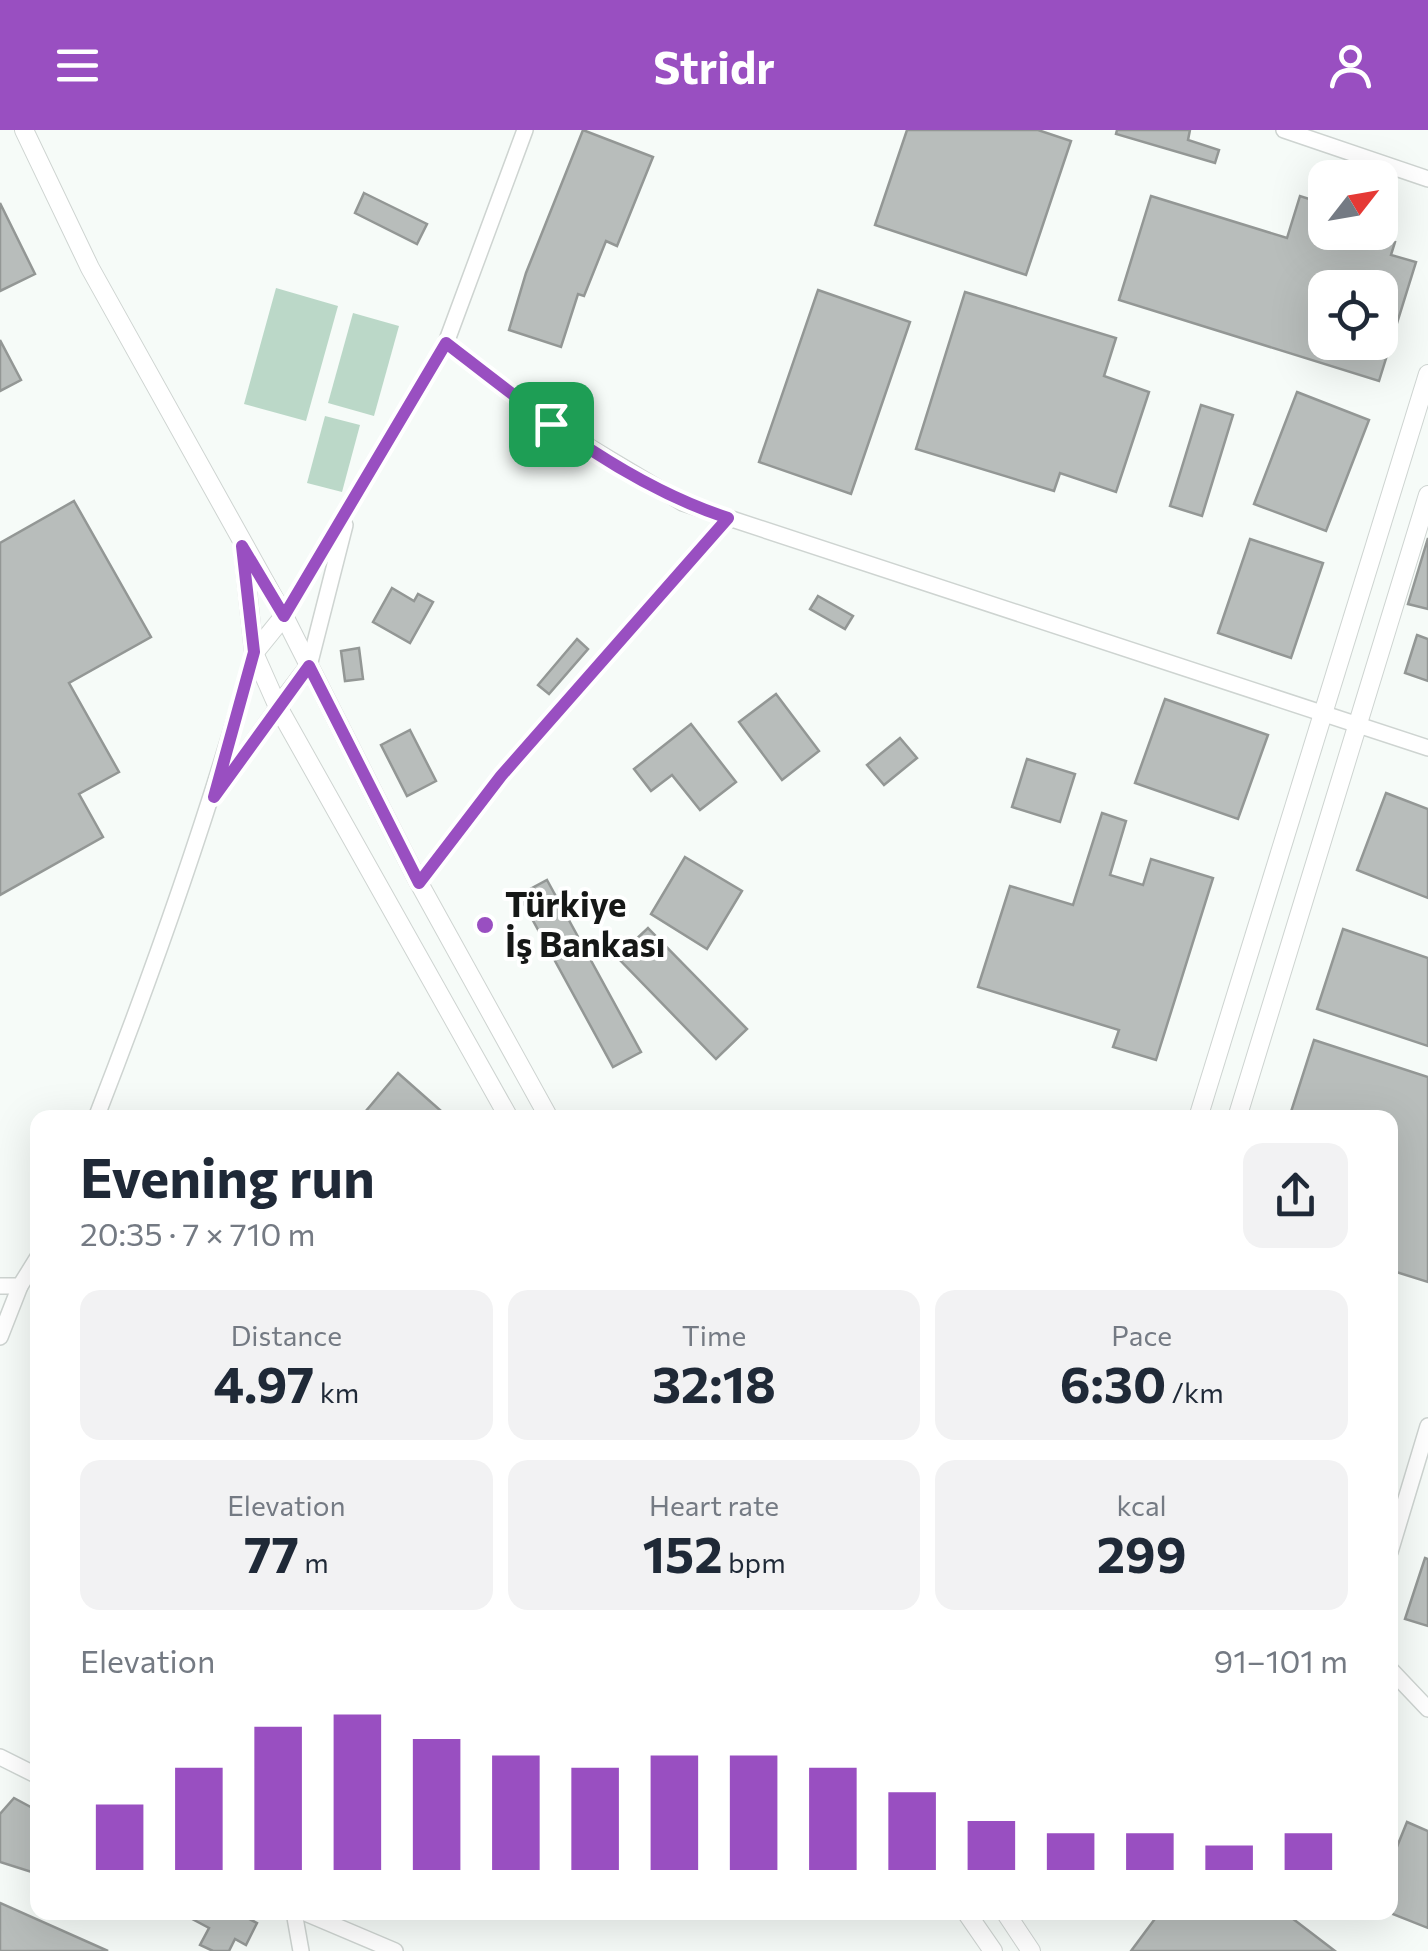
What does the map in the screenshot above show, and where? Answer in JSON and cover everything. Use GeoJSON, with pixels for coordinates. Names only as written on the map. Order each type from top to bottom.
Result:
{"type":"FeatureCollection","features":[{"type":"Feature","properties":{"kind":"street"},"geometry":{"type":"LineString","coordinates":[[24,130],[90,268],[284,616],[419,883],[545,1110]]}},
{"type":"Feature","properties":{"kind":"street"},"geometry":{"type":"LineString","coordinates":[[99,1110],[164,944],[214,797],[254,652],[284,616],[446,343],[526,130]]}},
{"type":"Feature","properties":{"kind":"street"},"geometry":{"type":"LineString","coordinates":[[1284,130],[1428,179]]}},
{"type":"Feature","properties":{"kind":"street"},"geometry":{"type":"LineString","coordinates":[[446,343],[551,424],[683,504],[1428,748]]}},
{"type":"Feature","properties":{"kind":"street"},"geometry":{"type":"LineString","coordinates":[[1200,1110],[1428,374]]}},
{"type":"Feature","properties":{"kind":"street"},"geometry":{"type":"LineString","coordinates":[[1238,1110],[1428,495]]}},
{"type":"Feature","properties":{"kind":"street"},"geometry":{"type":"LineString","coordinates":[[214,797],[309,666],[350,507]]}},
{"type":"Feature","properties":{"kind":"street"},"geometry":{"type":"LineString","coordinates":[[242,546],[254,652],[278,707],[505,1110]]}},
{"type":"Feature","properties":{"kind":"street"},"geometry":{"type":"LineString","coordinates":[[0,1337],[30,1270]]}},
{"type":"Feature","properties":{"kind":"street"},"geometry":{"type":"LineString","coordinates":[[0,1286],[20,1286]]}},
{"type":"Feature","properties":{"kind":"street"},"geometry":{"type":"LineString","coordinates":[[1398,1525],[1428,1426]]}},
{"type":"Feature","properties":{"kind":"street"},"geometry":{"type":"LineString","coordinates":[[1398,1678],[1428,1709]]}},
{"type":"Feature","properties":{"kind":"street"},"geometry":{"type":"LineString","coordinates":[[0,1757],[30,1772]]}},
{"type":"Feature","properties":{"kind":"street"},"geometry":{"type":"LineString","coordinates":[[295,1920],[301,1951]]}},
{"type":"Feature","properties":{"kind":"street"},"geometry":{"type":"LineString","coordinates":[[323,1920],[395,1951]]}},
{"type":"Feature","properties":{"kind":"street"},"geometry":{"type":"LineString","coordinates":[[972,1920],[993,1951]]}},
{"type":"Feature","properties":{"kind":"street"},"geometry":{"type":"LineString","coordinates":[[1010,1920],[1031,1951]]}},
{"type":"Feature","properties":{"kind":"lane"},"geometry":{"type":"LineString","coordinates":[[419,883],[501,776],[728,518]]}},
{"type":"Feature","properties":{"kind":"green space"},"geometry":{"type":"Polygon","coordinates":[[[276,288],[338,306],[306,421],[244,404],[276,288]]]}},
{"type":"Feature","properties":{"kind":"green space"},"geometry":{"type":"Polygon","coordinates":[[[353,313],[399,326],[374,416],[328,403],[353,313]]]}},
{"type":"Feature","properties":{"kind":"green space"},"geometry":{"type":"Polygon","coordinates":[[[325,416],[360,425],[342,492],[307,483],[325,416]]]}},
{"type":"Feature","properties":{"kind":"building"},"geometry":{"type":"Polygon","coordinates":[[[583,130],[653,157],[617,246],[606,241],[584,296],[578,294],[561,347],[509,330],[526,273],[583,130]]]}},
{"type":"Feature","properties":{"kind":"building"},"geometry":{"type":"Polygon","coordinates":[[[907,130],[1038,130],[1071,141],[1026,275],[875,225],[907,130]]]}},
{"type":"Feature","properties":{"kind":"building"},"geometry":{"type":"Polygon","coordinates":[[[1117,130],[1190,130],[1188,140],[1219,150],[1215,163],[1116,134],[1117,130]]]}},
{"type":"Feature","properties":{"kind":"building"},"geometry":{"type":"Polygon","coordinates":[[[364,193],[427,224],[417,244],[355,213],[364,193]]]}},
{"type":"Feature","properties":{"kind":"building"},"geometry":{"type":"Polygon","coordinates":[[[1151,196],[1287,238],[1300,196],[1308,199],[1308,250],[1393,250],[1391,255],[1416,262],[1398,320],[1398,270],[1308,270],[1308,359],[1119,300],[1151,196]]]}},
{"type":"Feature","properties":{"kind":"building"},"geometry":{"type":"Polygon","coordinates":[[[0,203],[35,274],[0,291],[0,203]]]}},
{"type":"Feature","properties":{"kind":"building"},"geometry":{"type":"Polygon","coordinates":[[[818,290],[910,322],[851,494],[759,462],[818,290]]]}},
{"type":"Feature","properties":{"kind":"building"},"geometry":{"type":"Polygon","coordinates":[[[965,292],[1116,338],[1104,376],[1149,392],[1116,492],[1060,473],[1054,491],[916,449],[965,292]]]}},
{"type":"Feature","properties":{"kind":"building"},"geometry":{"type":"Polygon","coordinates":[[[0,340],[21,380],[0,391],[0,340]]]}},
{"type":"Feature","properties":{"kind":"building"},"geometry":{"type":"Polygon","coordinates":[[[1312,360],[1386,360],[1379,381],[1312,360]]]}},
{"type":"Feature","properties":{"kind":"building"},"geometry":{"type":"Polygon","coordinates":[[[1297,392],[1369,420],[1326,531],[1254,504],[1297,392]]]}},
{"type":"Feature","properties":{"kind":"building"},"geometry":{"type":"Polygon","coordinates":[[[1201,405],[1233,415],[1202,516],[1170,506],[1201,405]]]}},
{"type":"Feature","properties":{"kind":"building"},"geometry":{"type":"Polygon","coordinates":[[[74,501],[151,637],[69,683],[119,772],[79,794],[103,837],[0,895],[0,543],[74,501]]]}},
{"type":"Feature","properties":{"kind":"building"},"geometry":{"type":"Polygon","coordinates":[[[1428,538],[1428,609],[1408,604],[1428,538]]]}},
{"type":"Feature","properties":{"kind":"building"},"geometry":{"type":"Polygon","coordinates":[[[1250,539],[1323,563],[1291,658],[1218,633],[1250,539]]]}},
{"type":"Feature","properties":{"kind":"building"},"geometry":{"type":"Polygon","coordinates":[[[392,588],[414,601],[418,594],[433,602],[410,643],[373,622],[392,588]]]}},
{"type":"Feature","properties":{"kind":"building"},"geometry":{"type":"Polygon","coordinates":[[[818,596],[853,616],[845,629],[810,609],[818,596]]]}},
{"type":"Feature","properties":{"kind":"building"},"geometry":{"type":"Polygon","coordinates":[[[1417,635],[1428,639],[1428,681],[1405,673],[1417,635]]]}},
{"type":"Feature","properties":{"kind":"building"},"geometry":{"type":"Polygon","coordinates":[[[577,639],[588,649],[549,694],[538,685],[577,639]]]}},
{"type":"Feature","properties":{"kind":"building"},"geometry":{"type":"Polygon","coordinates":[[[359,648],[363,679],[345,681],[341,651],[359,648]]]}},
{"type":"Feature","properties":{"kind":"building"},"geometry":{"type":"Polygon","coordinates":[[[776,694],[819,751],[782,780],[739,722],[776,694]]]}},
{"type":"Feature","properties":{"kind":"building"},"geometry":{"type":"Polygon","coordinates":[[[1165,699],[1268,735],[1238,819],[1135,783],[1165,699]]]}},
{"type":"Feature","properties":{"kind":"building"},"geometry":{"type":"Polygon","coordinates":[[[691,724],[736,782],[700,810],[672,775],[651,791],[634,769],[691,724]]]}},
{"type":"Feature","properties":{"kind":"building"},"geometry":{"type":"Polygon","coordinates":[[[410,730],[436,781],[407,796],[381,745],[410,730]]]}},
{"type":"Feature","properties":{"kind":"building"},"geometry":{"type":"Polygon","coordinates":[[[900,738],[917,758],[884,785],[867,765],[900,738]]]}},
{"type":"Feature","properties":{"kind":"building"},"geometry":{"type":"Polygon","coordinates":[[[1027,759],[1075,774],[1060,822],[1012,807],[1027,759]]]}},
{"type":"Feature","properties":{"kind":"building"},"geometry":{"type":"Polygon","coordinates":[[[1386,793],[1428,809],[1428,898],[1357,870],[1386,793]]]}},
{"type":"Feature","properties":{"kind":"building"},"geometry":{"type":"Polygon","coordinates":[[[1102,813],[1126,821],[1110,875],[1143,885],[1151,859],[1213,878],[1156,1060],[1113,1047],[1119,1030],[978,987],[1010,886],[1073,905],[1102,813]]]}},
{"type":"Feature","properties":{"kind":"building"},"geometry":{"type":"Polygon","coordinates":[[[685,857],[742,891],[707,949],[651,914],[685,857]]]}},
{"type":"Feature","properties":{"kind":"building"},"geometry":{"type":"Polygon","coordinates":[[[547,880],[641,1052],[613,1067],[519,895],[547,880]]]}},
{"type":"Feature","properties":{"kind":"building"},"geometry":{"type":"Polygon","coordinates":[[[648,928],[747,1029],[716,1059],[617,957],[648,928]]]}},
{"type":"Feature","properties":{"kind":"building"},"geometry":{"type":"Polygon","coordinates":[[[1343,929],[1428,958],[1428,1046],[1317,1009],[1343,929]]]}},
{"type":"Feature","properties":{"kind":"building"},"geometry":{"type":"Polygon","coordinates":[[[1314,1040],[1428,1077],[1428,1282],[1398,1273],[1398,1110],[1292,1110],[1314,1040]]]}},
{"type":"Feature","properties":{"kind":"building"},"geometry":{"type":"Polygon","coordinates":[[[398,1073],[440,1110],[367,1110],[398,1073]]]}},
{"type":"Feature","properties":{"kind":"building"},"geometry":{"type":"Polygon","coordinates":[[[1425,1558],[1428,1559],[1428,1626],[1405,1619],[1425,1558]]]}},
{"type":"Feature","properties":{"kind":"building"},"geometry":{"type":"Polygon","coordinates":[[[14,1798],[30,1807],[30,1871],[0,1862],[0,1814],[14,1798]]]}},
{"type":"Feature","properties":{"kind":"building"},"geometry":{"type":"Polygon","coordinates":[[[1407,1822],[1428,1831],[1428,1928],[1398,1916],[1398,1844],[1407,1822]]]}},
{"type":"Feature","properties":{"kind":"building"},"geometry":{"type":"Polygon","coordinates":[[[0,1903],[30,1916],[30,1920],[38,1920],[108,1951],[0,1951],[0,1903]]]}},
{"type":"Feature","properties":{"kind":"building"},"geometry":{"type":"Polygon","coordinates":[[[194,1920],[257,1923],[246,1945],[235,1939],[229,1951],[213,1951],[200,1945],[209,1928],[194,1920]]]}},
{"type":"Feature","properties":{"kind":"building"},"geometry":{"type":"Polygon","coordinates":[[[1154,1920],[1294,1920],[1335,1951],[1131,1951],[1154,1920]]]}},
{"type":"Feature","properties":{"kind":"place","name":"Türkiye İş Bankası"},"geometry":{"type":"Point","coordinates":[485,925]}},
{"type":"Feature","properties":{"kind":"route"},"geometry":{"type":"LineString","coordinates":[[446,343],[551,424],[683,504],[728,518],[501,776],[419,883],[309,666],[214,797],[254,652],[242,546],[284,616],[446,343]]}}]}
